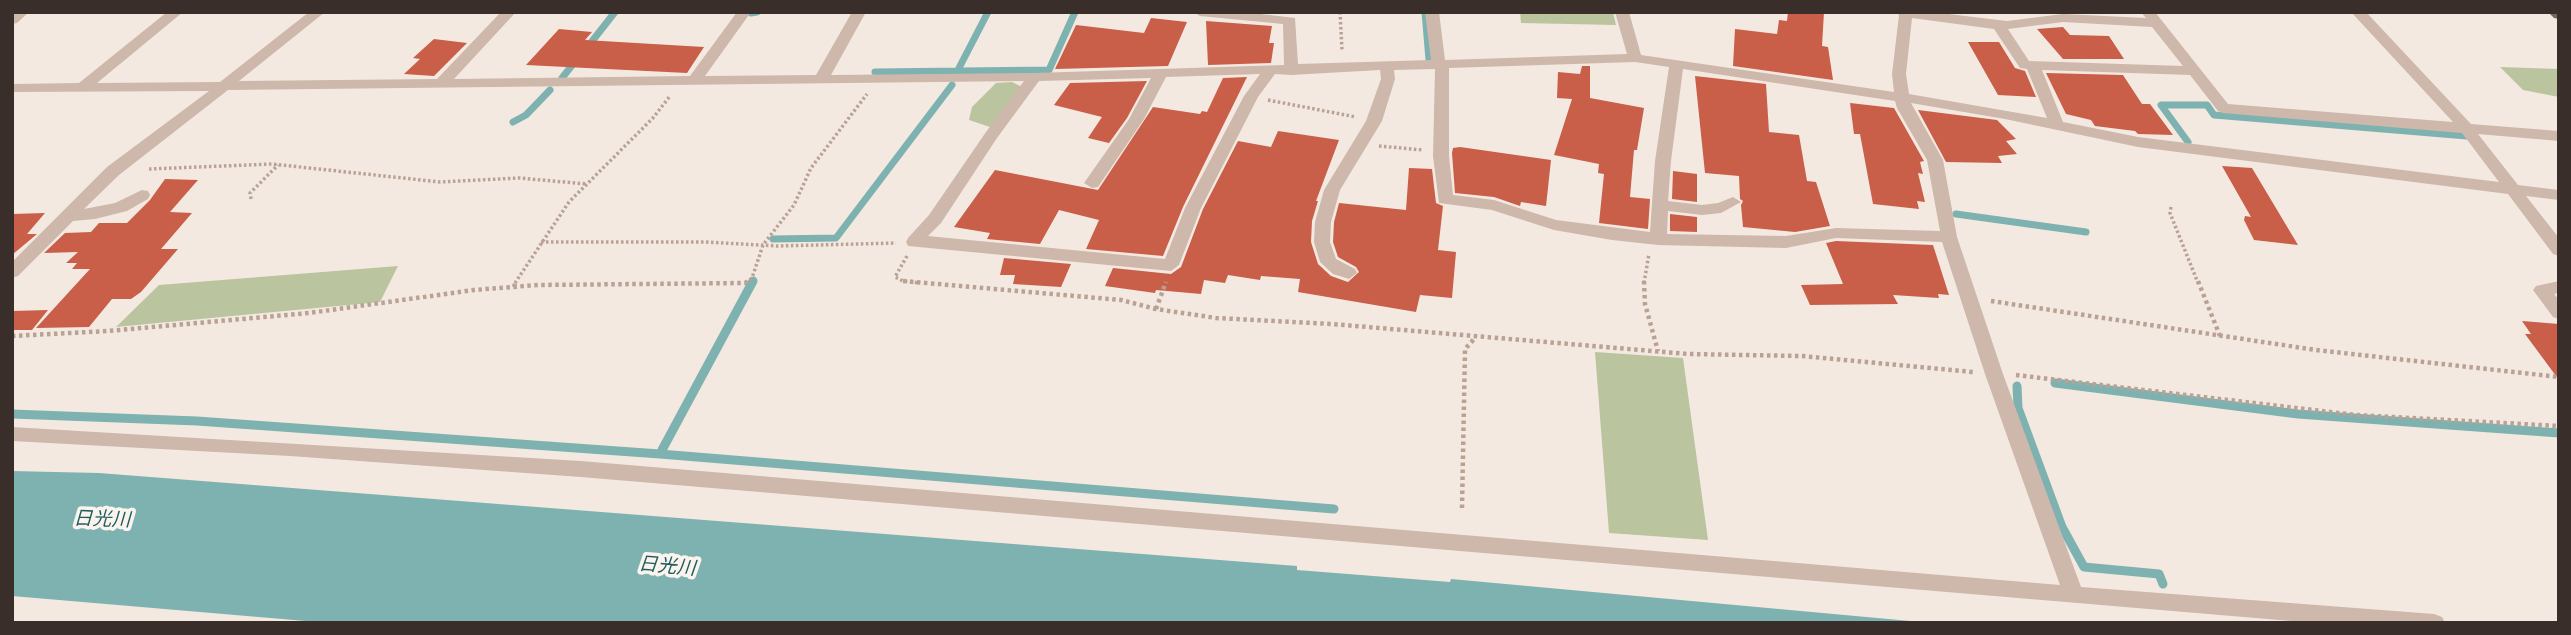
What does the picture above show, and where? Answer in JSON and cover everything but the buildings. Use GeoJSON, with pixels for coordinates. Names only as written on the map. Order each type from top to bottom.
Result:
{"type":"FeatureCollection","features":[{"type":"Feature","properties":{"kind":"street"},"geometry":{"type":"LineString","coordinates":[[12,20],[22,12]]}},
{"type":"Feature","properties":{"kind":"street"},"geometry":{"type":"LineString","coordinates":[[83,87],[176,12]]}},
{"type":"Feature","properties":{"kind":"street"},"geometry":{"type":"LineString","coordinates":[[12,272],[114,171],[318,12]]}},
{"type":"Feature","properties":{"kind":"street"},"geometry":{"type":"LineString","coordinates":[[441,84],[509,12]]}},
{"type":"Feature","properties":{"kind":"street"},"geometry":{"type":"LineString","coordinates":[[688,81],[744,12]]}},
{"type":"Feature","properties":{"kind":"street"},"geometry":{"type":"LineString","coordinates":[[821,79],[859,12]]}},
{"type":"Feature","properties":{"kind":"street"},"geometry":{"type":"LineString","coordinates":[[1200,12],[1290,21],[1291,71]]}},
{"type":"Feature","properties":{"kind":"street"},"geometry":{"type":"LineString","coordinates":[[1432,12],[1441,65],[1441,152],[1445,198],[1494,205],[1554,225],[1612,235],[1658,239],[1786,242],[1836,233],[1949,237]]}},
{"type":"Feature","properties":{"kind":"street"},"geometry":{"type":"LineString","coordinates":[[1622,12],[1635,58]]}},
{"type":"Feature","properties":{"kind":"street"},"geometry":{"type":"LineString","coordinates":[[2074,595],[1994,374],[1949,237],[1935,160],[1904,108],[1899,74],[1905,12],[1998,24],[2063,19],[2152,18],[2223,108],[2559,136]]}},
{"type":"Feature","properties":{"kind":"street"},"geometry":{"type":"LineString","coordinates":[[2358,12],[2466,128],[2559,250]]}},
{"type":"Feature","properties":{"kind":"street"},"geometry":{"type":"LineString","coordinates":[[1998,24],[2025,65],[2194,71]]}},
{"type":"Feature","properties":{"kind":"street"},"geometry":{"type":"LineString","coordinates":[[12,88],[1035,77],[1291,71],[1635,58],[2005,114],[2138,142],[2559,195]]}},
{"type":"Feature","properties":{"kind":"street"},"geometry":{"type":"LineString","coordinates":[[1658,239],[1663,161],[1677,64]]}},
{"type":"Feature","properties":{"kind":"street"},"geometry":{"type":"LineString","coordinates":[[2032,65],[2057,126]]}},
{"type":"Feature","properties":{"kind":"street"},"geometry":{"type":"LineString","coordinates":[[1349,272],[1339,270],[1328,262],[1322,242],[1323,222],[1332,190],[1374,121],[1388,79],[1387,67]]}},
{"type":"Feature","properties":{"kind":"street"},"geometry":{"type":"LineString","coordinates":[[914,242],[945,242],[1171,265],[1193,208],[1251,96],[1270,71]]}},
{"type":"Feature","properties":{"kind":"street"},"geometry":{"type":"LineString","coordinates":[[1092,183],[1136,119],[1160,74]]}},
{"type":"Feature","properties":{"kind":"street"},"geometry":{"type":"LineString","coordinates":[[914,242],[935,219],[991,135],[1035,77]]}},
{"type":"Feature","properties":{"kind":"street"},"geometry":{"type":"LineString","coordinates":[[67,216],[108,211],[142,195]]}},
{"type":"Feature","properties":{"kind":"street"},"geometry":{"type":"LineString","coordinates":[[1660,205],[1702,210],[1721,208],[1733,202]]}},
{"type":"Feature","properties":{"kind":"street"},"geometry":{"type":"LineString","coordinates":[[2559,287],[2542,290],[2559,313]]}},
{"type":"Feature","properties":{"kind":"street"},"geometry":{"type":"LineString","coordinates":[[12,434],[581,469],[2434,623]]}},
{"type":"Feature","properties":{"kind":"path"},"geometry":{"type":"LineString","coordinates":[[1340,12],[1343,69]]}},
{"type":"Feature","properties":{"kind":"path"},"geometry":{"type":"LineString","coordinates":[[12,336],[108,331],[309,313],[474,289],[746,283],[752,278],[763,245],[794,205],[811,168],[856,112],[877,78]]}},
{"type":"Feature","properties":{"kind":"path"},"geometry":{"type":"LineString","coordinates":[[514,287],[517,277],[569,202],[688,81]]}},
{"type":"Feature","properties":{"kind":"path"},"geometry":{"type":"LineString","coordinates":[[1251,96],[1374,121]]}},
{"type":"Feature","properties":{"kind":"path"},"geometry":{"type":"LineString","coordinates":[[1359,145],[1441,152]]}},
{"type":"Feature","properties":{"kind":"path"},"geometry":{"type":"LineString","coordinates":[[114,171],[279,164],[440,182],[519,178],[587,184]]}},
{"type":"Feature","properties":{"kind":"path"},"geometry":{"type":"LineString","coordinates":[[251,199],[250,193],[279,164]]}},
{"type":"Feature","properties":{"kind":"path"},"geometry":{"type":"LineString","coordinates":[[2171,207],[2170,213],[2220,336]]}},
{"type":"Feature","properties":{"kind":"path"},"geometry":{"type":"LineString","coordinates":[[1658,239],[1650,247],[1644,276],[1645,304],[1658,351]]}},
{"type":"Feature","properties":{"kind":"path"},"geometry":{"type":"LineString","coordinates":[[541,242],[763,245],[914,242],[895,277],[903,281],[1121,300],[1156,309],[1216,318],[1332,324],[1658,351],[1802,356],[2144,388],[2356,415],[2559,426]]}},
{"type":"Feature","properties":{"kind":"path"},"geometry":{"type":"LineString","coordinates":[[1156,309],[1171,265]]}},
{"type":"Feature","properties":{"kind":"path"},"geometry":{"type":"LineString","coordinates":[[1969,298],[2316,351],[2559,377]]}},
{"type":"Feature","properties":{"kind":"path"},"geometry":{"type":"LineString","coordinates":[[1462,508],[1465,349],[1476,338]]}},
{"type":"Feature","properties":{"kind":"green space"},"geometry":{"type":"Polygon","coordinates":[[[1520,12],[1613,12],[1616,25],[1521,23],[1520,12]]]}},
{"type":"Feature","properties":{"kind":"green space"},"geometry":{"type":"Polygon","coordinates":[[[2500,67],[2559,69],[2559,97],[2523,90],[2500,67]]]}},
{"type":"Feature","properties":{"kind":"green space"},"geometry":{"type":"Polygon","coordinates":[[[1012,82],[1022,87],[990,127],[969,120],[972,107],[996,83],[1012,82]]]}},
{"type":"Feature","properties":{"kind":"green space"},"geometry":{"type":"Polygon","coordinates":[[[398,266],[380,302],[116,327],[159,285],[398,266]]]}},
{"type":"Feature","properties":{"kind":"green space"},"geometry":{"type":"Polygon","coordinates":[[[1595,352],[1683,358],[1708,540],[1609,533],[1595,352]]]}},
{"type":"Feature","properties":{"kind":"water","name":"日光川"},"geometry":{"type":"Polygon","coordinates":[[[12,471],[99,473],[1297,566],[1297,570],[1450,582],[1451,579],[1932,623],[329,623],[12,596],[12,471]]]}},
{"type":"Feature","properties":{"kind":"waterway"},"geometry":{"type":"LineString","coordinates":[[586,49],[615,12]]}},
{"type":"Feature","properties":{"kind":"waterway"},"geometry":{"type":"LineString","coordinates":[[751,13],[757,12]]}},
{"type":"Feature","properties":{"kind":"waterway"},"geometry":{"type":"LineString","coordinates":[[959,68],[988,12]]}},
{"type":"Feature","properties":{"kind":"waterway"},"geometry":{"type":"LineString","coordinates":[[875,72],[1049,70],[1075,12]]}},
{"type":"Feature","properties":{"kind":"waterway"},"geometry":{"type":"LineString","coordinates":[[1425,12],[1429,60]]}},
{"type":"Feature","properties":{"kind":"waterway"},"geometry":{"type":"LineString","coordinates":[[562,78],[577,59]]}},
{"type":"Feature","properties":{"kind":"waterway"},"geometry":{"type":"LineString","coordinates":[[773,239],[836,238],[952,85]]}},
{"type":"Feature","properties":{"kind":"waterway"},"geometry":{"type":"LineString","coordinates":[[513,122],[526,115],[550,90]]}},
{"type":"Feature","properties":{"kind":"waterway"},"geometry":{"type":"LineString","coordinates":[[2188,142],[2161,105],[2207,105],[2214,115],[2467,136]]}},
{"type":"Feature","properties":{"kind":"waterway"},"geometry":{"type":"LineString","coordinates":[[1956,214],[2086,232]]}},
{"type":"Feature","properties":{"kind":"waterway"},"geometry":{"type":"LineString","coordinates":[[662,450],[753,281]]}},
{"type":"Feature","properties":{"kind":"waterway"},"geometry":{"type":"LineString","coordinates":[[2055,383],[2298,414],[2559,433]]}},
{"type":"Feature","properties":{"kind":"waterway"},"geometry":{"type":"LineString","coordinates":[[2017,386],[2018,408],[2062,527],[2084,567],[2159,574],[2163,584]]}},
{"type":"Feature","properties":{"kind":"waterway"},"geometry":{"type":"LineString","coordinates":[[12,414],[197,421],[660,454],[1334,509]]}}]}
